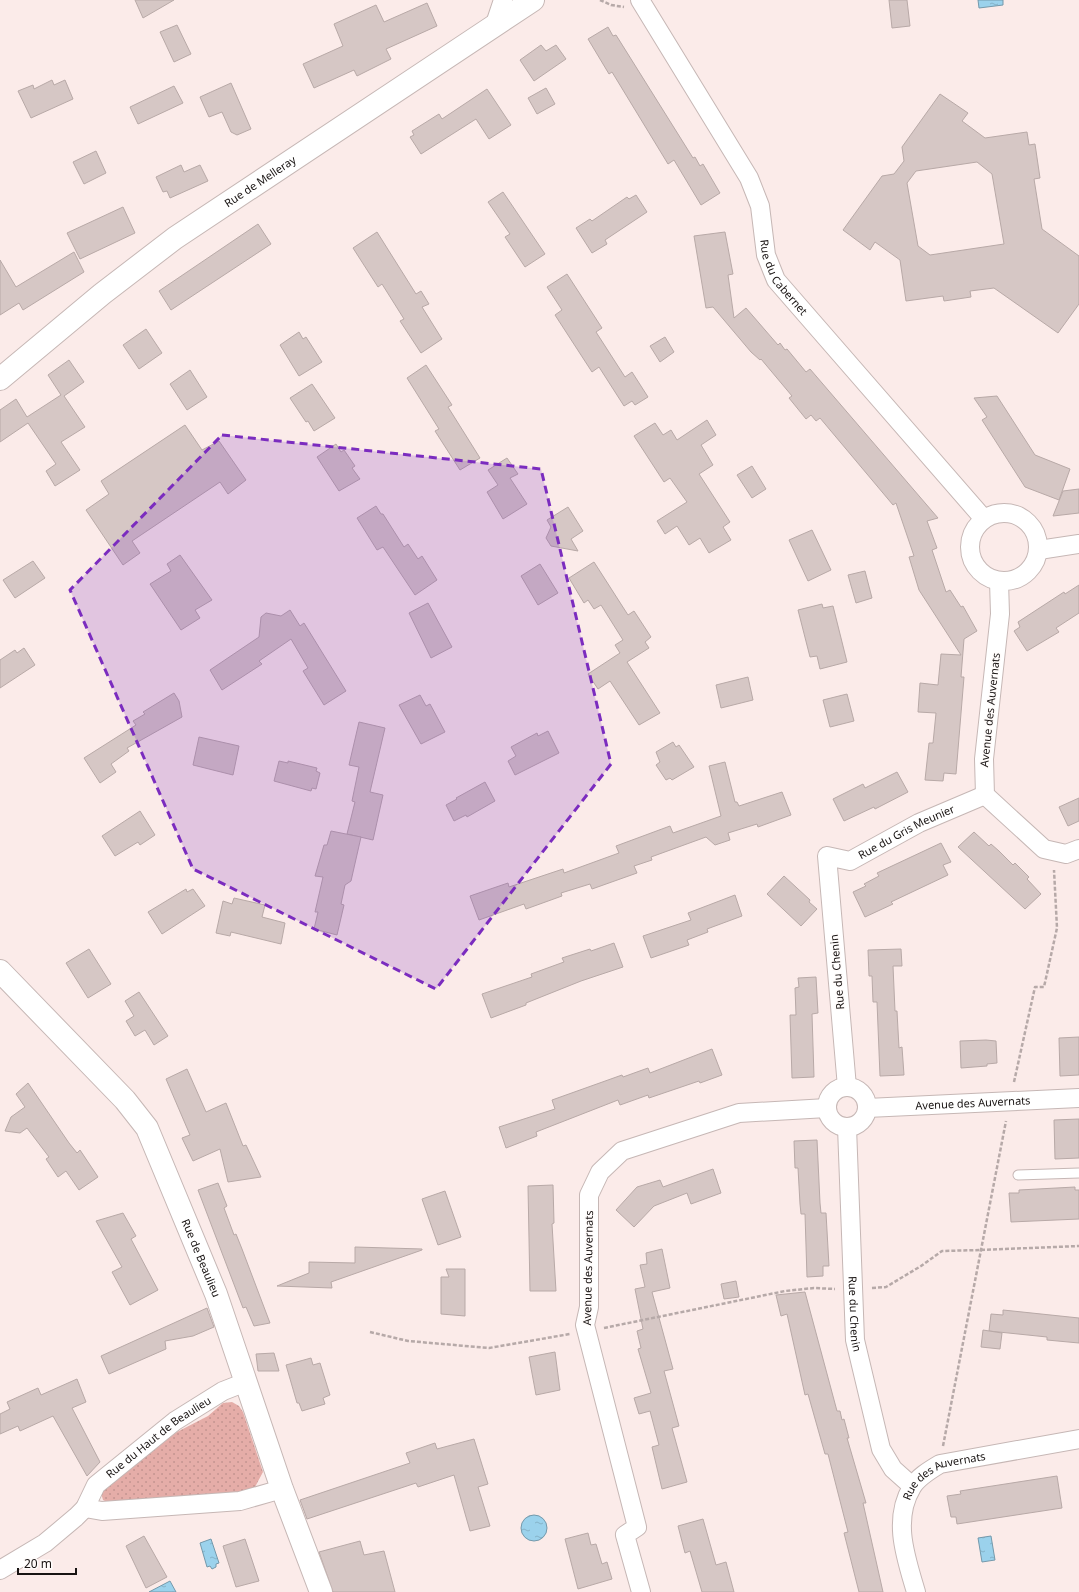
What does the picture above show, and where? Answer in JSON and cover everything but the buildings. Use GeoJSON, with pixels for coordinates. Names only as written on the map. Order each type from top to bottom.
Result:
{"type":"FeatureCollection","features":[{"type":"Feature","properties":{"kind":"street"},"geometry":{"type":"LineString","coordinates":[[495,24],[503,0]]}},
{"type":"Feature","properties":{"kind":"street","name":"Rue de Melleray"},"geometry":{"type":"LineString","coordinates":[[0,379],[102,294],[175,238],[533,0]]}},
{"type":"Feature","properties":{"kind":"street","name":"Rue du Cabernet"},"geometry":{"type":"LineString","coordinates":[[640,0],[750,178],[760,206],[766,255],[776,280],[984,519]]}},
{"type":"Feature","properties":{"kind":"street"},"geometry":{"type":"LineString","coordinates":[[1005,512],[1026,520],[1033,528],[1038,538],[1039,550],[1036,561],[1030,570],[1021,577],[1010,581],[999,581],[988,578],[972,561],[970,549],[971,538],[976,528],[984,519],[994,514],[1005,512]]}},
{"type":"Feature","properties":{"kind":"street"},"geometry":{"type":"LineString","coordinates":[[1039,550],[1079,544]]}},
{"type":"Feature","properties":{"kind":"street","name":"Avenue des Auvernats"},"geometry":{"type":"LineString","coordinates":[[985,795],[984,759],[1000,614],[999,581]]}},
{"type":"Feature","properties":{"kind":"street"},"geometry":{"type":"LineString","coordinates":[[985,795],[1044,849],[1066,854],[1079,849]]}},
{"type":"Feature","properties":{"kind":"street","name":"Rue du Gris Meunier"},"geometry":{"type":"LineString","coordinates":[[827,856],[850,861],[919,822],[985,795]]}},
{"type":"Feature","properties":{"kind":"street","name":"Rue du Chenin"},"geometry":{"type":"LineString","coordinates":[[827,856],[848,1087]]}},
{"type":"Feature","properties":{"kind":"street","name":"Rue de Beaulieu"},"geometry":{"type":"LineString","coordinates":[[0,972],[125,1100],[147,1128],[216,1294],[282,1489],[320,1592]]}},
{"type":"Feature","properties":{"kind":"street"},"geometry":{"type":"LineString","coordinates":[[848,1087],[859,1091],[864,1096],[867,1108],[862,1120],[857,1125],[848,1127],[837,1125],[832,1120],[827,1108],[831,1095],[835,1090],[848,1087]]}},
{"type":"Feature","properties":{"kind":"street","name":"Avenue des Auvernats"},"geometry":{"type":"LineString","coordinates":[[867,1108],[1010,1100],[1079,1098]]}},
{"type":"Feature","properties":{"kind":"street","name":"Avenue des Auvernats"},"geometry":{"type":"LineString","coordinates":[[642,1592],[625,1535],[637,1527],[585,1326],[589,1307],[589,1196],[600,1172],[622,1151],[739,1113],[827,1108]]}},
{"type":"Feature","properties":{"kind":"street","name":"Rue du Chenin"},"geometry":{"type":"LineString","coordinates":[[848,1127],[855,1340],[881,1449],[894,1469],[912,1486]]}},
{"type":"Feature","properties":{"kind":"street","name":"Rue du Haut de Beaulieu"},"geometry":{"type":"LineString","coordinates":[[0,1570],[45,1543],[85,1508],[96,1485],[175,1421],[223,1391],[246,1382]]}},
{"type":"Feature","properties":{"kind":"street","name":"Rue des Auvernats"},"geometry":{"type":"LineString","coordinates":[[916,1592],[906,1557],[901,1523],[904,1505],[912,1486],[926,1473],[940,1464],[1079,1439]]}},
{"type":"Feature","properties":{"kind":"street"},"geometry":{"type":"LineString","coordinates":[[85,1508],[102,1511],[240,1501],[282,1489]]}},
{"type":"Feature","properties":{"kind":"lane"},"geometry":{"type":"LineString","coordinates":[[1018,1175],[1079,1173]]}},
{"type":"Feature","properties":{"kind":"path"},"geometry":{"type":"LineString","coordinates":[[940,1464],[1010,1100],[1035,987],[1044,987],[1057,928],[1053,851]]}},
{"type":"Feature","properties":{"kind":"path"},"geometry":{"type":"LineString","coordinates":[[370,1332],[408,1341],[489,1348],[586,1332],[785,1291],[814,1288],[853,1290],[886,1287],[921,1266],[942,1251],[1079,1246]]}},
{"type":"Feature","properties":{"kind":"highlighted area"},"geometry":{"type":"Polygon","coordinates":[[[222,435],[541,469],[611,764],[436,989],[193,869],[70,590],[222,435]]]}},
{"type":"Feature","properties":{"kind":"shaded area"},"geometry":{"type":"Polygon","coordinates":[[[232,1402],[239,1406],[243,1412],[263,1472],[255,1487],[236,1494],[109,1503],[103,1500],[101,1493],[104,1485],[177,1432],[208,1416],[223,1403],[232,1402]]]}},
{"type":"Feature","properties":{"kind":"water"},"geometry":{"type":"Polygon","coordinates":[[[978,0],[1003,0],[1003,5],[979,8],[978,0]]]}},
{"type":"Feature","properties":{"kind":"water"},"geometry":{"type":"Polygon","coordinates":[[[534,1515],[543,1519],[547,1528],[543,1537],[534,1541],[525,1537],[521,1528],[525,1519],[534,1515]]]}},
{"type":"Feature","properties":{"kind":"water"},"geometry":{"type":"Polygon","coordinates":[[[991,1536],[995,1560],[982,1562],[978,1538],[991,1536]]]}},
{"type":"Feature","properties":{"kind":"water"},"geometry":{"type":"Polygon","coordinates":[[[211,1539],[219,1563],[212,1569],[210,1566],[207,1567],[200,1543],[211,1539]]]}},
{"type":"Feature","properties":{"kind":"water"},"geometry":{"type":"Polygon","coordinates":[[[170,1581],[176,1592],[149,1592],[170,1581]]]}}]}
